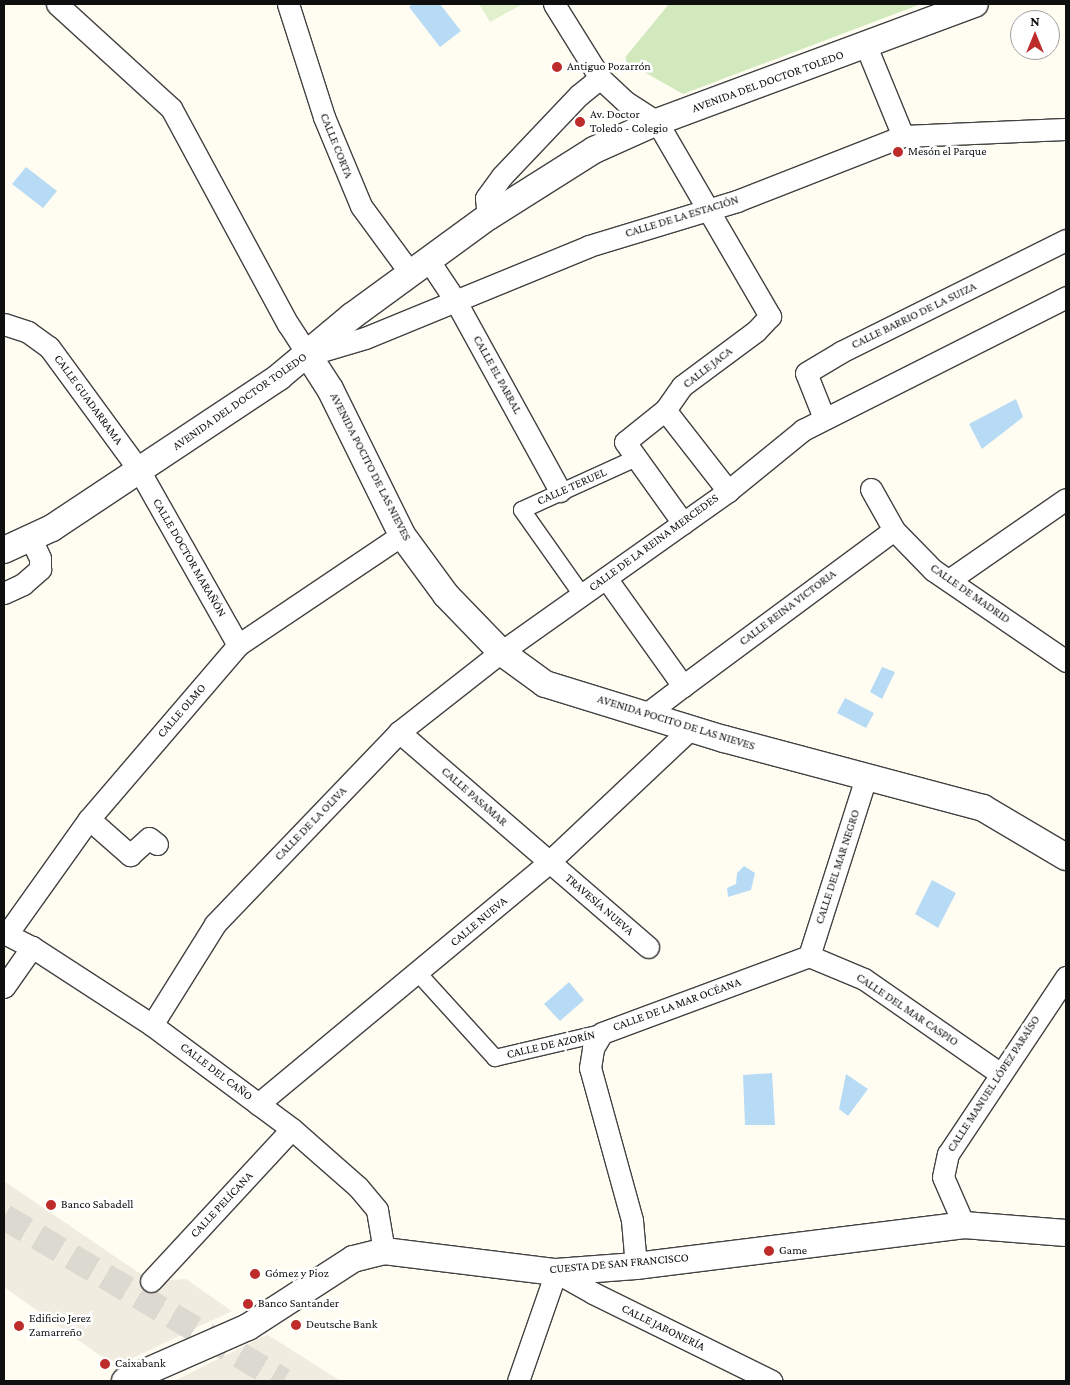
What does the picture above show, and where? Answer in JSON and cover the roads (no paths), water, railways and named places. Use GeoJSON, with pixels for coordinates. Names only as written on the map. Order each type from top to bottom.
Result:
{"type":"FeatureCollection","features":[{"type":"Feature","properties":{"kind":"street","name":"AVENIDA POCITO DE LAS NIEVES"},"geometry":{"type":"LineString","coordinates":[[57,4],[172,108],[288,324],[330,389],[402,535],[446,596],[501,652],[545,684],[690,729],[982,808],[1066,857]]}},
{"type":"Feature","properties":{"kind":"street","name":"CALLE CORTA"},"geometry":{"type":"LineString","coordinates":[[288,4],[324,118],[361,206],[420,268]]}},
{"type":"Feature","properties":{"kind":"street"},"geometry":{"type":"LineString","coordinates":[[554,4],[600,78],[626,102],[657,122],[707,211]]}},
{"type":"Feature","properties":{"kind":"street","name":"AVENIDA DEL DOCTOR TOLEDO"},"geometry":{"type":"LineString","coordinates":[[4,550],[32,539],[139,470],[308,355],[352,316],[488,217],[594,150],[657,122],[975,4]]}},
{"type":"Feature","properties":{"kind":"street"},"geometry":{"type":"LineString","coordinates":[[866,46],[903,136]]}},
{"type":"Feature","properties":{"kind":"street"},"geometry":{"type":"LineString","coordinates":[[488,217],[486,198],[502,176],[579,95],[600,78]]}},
{"type":"Feature","properties":{"kind":"street","name":"CALLE DE LA ESTACIÓN"},"geometry":{"type":"LineString","coordinates":[[308,355],[365,338],[589,246],[707,211],[903,136],[1066,129]]}},
{"type":"Feature","properties":{"kind":"street","name":"CALLE JACA"},"geometry":{"type":"LineString","coordinates":[[630,450],[665,410],[682,386],[756,332],[770,316],[707,211]]}},
{"type":"Feature","properties":{"kind":"street","name":"CALLE BARRIO DE LA SUIZA"},"geometry":{"type":"LineString","coordinates":[[824,418],[806,373],[841,352],[1066,240]]}},
{"type":"Feature","properties":{"kind":"street","name":"CALLE EL PARRAL"},"geometry":{"type":"LineString","coordinates":[[420,268],[455,300],[560,491]]}},
{"type":"Feature","properties":{"kind":"street"},"geometry":{"type":"LineString","coordinates":[[824,418],[1066,297]]}},
{"type":"Feature","properties":{"kind":"street","name":"CALLE GUADARRAMA"},"geometry":{"type":"LineString","coordinates":[[4,324],[28,332],[49,346],[139,470]]}},
{"type":"Feature","properties":{"kind":"street"},"geometry":{"type":"LineString","coordinates":[[665,410],[728,491]]}},
{"type":"Feature","properties":{"kind":"street","name":"CALLE DE LA REINA MERCEDES"},"geometry":{"type":"LineString","coordinates":[[501,652],[728,491],[803,430],[824,418]]}},
{"type":"Feature","properties":{"kind":"street"},"geometry":{"type":"LineString","coordinates":[[630,450],[683,523]]}},
{"type":"Feature","properties":{"kind":"street","name":"CALLE TERUEL"},"geometry":{"type":"LineString","coordinates":[[582,595],[522,510],[560,491],[630,450]]}},
{"type":"Feature","properties":{"kind":"street","name":"CALLE DOCTOR MARAÑÓN"},"geometry":{"type":"LineString","coordinates":[[139,470],[238,645]]}},
{"type":"Feature","properties":{"kind":"street","name":"CALLE DE MADRID"},"geometry":{"type":"LineString","coordinates":[[871,489],[894,530],[932,570],[1066,661]]}},
{"type":"Feature","properties":{"kind":"street"},"geometry":{"type":"LineString","coordinates":[[949,580],[1066,500]]}},
{"type":"Feature","properties":{"kind":"street","name":"CALLE REINA VICTORIA"},"geometry":{"type":"LineString","coordinates":[[683,686],[894,530]]}},
{"type":"Feature","properties":{"kind":"street","name":"CALLE OLMO"},"geometry":{"type":"LineString","coordinates":[[5,934],[89,819],[238,645],[402,535]]}},
{"type":"Feature","properties":{"kind":"street"},"geometry":{"type":"LineString","coordinates":[[4,593],[23,584],[40,569],[40,558],[32,539]]}},
{"type":"Feature","properties":{"kind":"street"},"geometry":{"type":"LineString","coordinates":[[606,578],[683,686],[645,715]]}},
{"type":"Feature","properties":{"kind":"street","name":"CALLE DE LA OLIVA"},"geometry":{"type":"LineString","coordinates":[[152,1025],[215,924],[399,732],[501,652]]}},
{"type":"Feature","properties":{"kind":"street","name":"CALLE NUEVA"},"geometry":{"type":"LineString","coordinates":[[258,1104],[418,973],[549,862],[690,729]]}},
{"type":"Feature","properties":{"kind":"street","name":"CALLE PASAMAR"},"geometry":{"type":"LineString","coordinates":[[399,732],[549,862]]}},
{"type":"Feature","properties":{"kind":"street","name":"CALLE DEL MAR NEGRO"},"geometry":{"type":"LineString","coordinates":[[809,956],[866,777]]}},
{"type":"Feature","properties":{"kind":"street"},"geometry":{"type":"LineString","coordinates":[[89,819],[130,856],[149,838],[157,844]]}},
{"type":"Feature","properties":{"kind":"street","name":"TRAVESÍA NUEVA"},"geometry":{"type":"LineString","coordinates":[[549,862],[648,947]]}},
{"type":"Feature","properties":{"kind":"street","name":"CALLE DEL CAÑO"},"geometry":{"type":"LineString","coordinates":[[5,934],[32,947],[152,1025],[292,1129],[358,1187],[377,1210],[384,1251]]}},
{"type":"Feature","properties":{"kind":"street"},"geometry":{"type":"LineString","coordinates":[[4,987],[32,947]]}},
{"type":"Feature","properties":{"kind":"street","name":"CALLE DE LA MAR OCÉANA"},"geometry":{"type":"LineString","coordinates":[[636,1266],[632,1220],[590,1068],[593,1048],[602,1033],[809,956]]}},
{"type":"Feature","properties":{"kind":"street","name":"CALLE DEL MAR CASPIO"},"geometry":{"type":"LineString","coordinates":[[809,956],[864,979],[999,1073]]}},
{"type":"Feature","properties":{"kind":"street","name":"CALLE DE AZORÍN"},"geometry":{"type":"LineString","coordinates":[[418,973],[496,1058],[602,1033]]}},
{"type":"Feature","properties":{"kind":"street","name":"CALLE MANUEL LÓPEZ PARAÍSO"},"geometry":{"type":"LineString","coordinates":[[964,1225],[943,1177],[948,1154],[999,1073],[1066,977]]}},
{"type":"Feature","properties":{"kind":"street","name":"CALLE PELÍCANA"},"geometry":{"type":"LineString","coordinates":[[151,1281],[292,1129]]}},
{"type":"Feature","properties":{"kind":"street","name":"CUESTA DE SAN FRANCISCO"},"geometry":{"type":"LineString","coordinates":[[140,1378],[248,1327],[353,1259],[384,1251],[556,1272],[636,1266],[964,1225],[1066,1234]]}},
{"type":"Feature","properties":{"kind":"street"},"geometry":{"type":"LineString","coordinates":[[518,1381],[556,1272]]}},
{"type":"Feature","properties":{"kind":"street","name":"CALLE JABONERÍA"},"geometry":{"type":"LineString","coordinates":[[556,1272],[593,1293],[772,1381]]}},
{"type":"Feature","properties":{"kind":"water"},"geometry":{"type":"Polygon","coordinates":[[[413,4],[440,4],[461,31],[440,47],[409,7],[413,4]]]}},
{"type":"Feature","properties":{"kind":"water"},"geometry":{"type":"Polygon","coordinates":[[[26,167],[57,191],[43,208],[12,184],[26,167]]]}},
{"type":"Feature","properties":{"kind":"water"},"geometry":{"type":"Polygon","coordinates":[[[1016,399],[1023,417],[982,449],[969,424],[1016,399]]]}},
{"type":"Feature","properties":{"kind":"water"},"geometry":{"type":"Polygon","coordinates":[[[882,667],[895,672],[882,699],[870,692],[882,667]]]}},
{"type":"Feature","properties":{"kind":"water"},"geometry":{"type":"Polygon","coordinates":[[[845,698],[874,713],[866,728],[837,713],[845,698]]]}},
{"type":"Feature","properties":{"kind":"water"},"geometry":{"type":"Polygon","coordinates":[[[744,866],[755,873],[751,890],[728,897],[727,888],[736,884],[737,873],[744,866]]]}},
{"type":"Feature","properties":{"kind":"water"},"geometry":{"type":"Polygon","coordinates":[[[932,880],[956,893],[938,928],[915,914],[932,880]]]}},
{"type":"Feature","properties":{"kind":"water"},"geometry":{"type":"Polygon","coordinates":[[[569,982],[584,1000],[560,1021],[544,1004],[569,982]]]}},
{"type":"Feature","properties":{"kind":"water"},"geometry":{"type":"Polygon","coordinates":[[[772,1073],[775,1125],[745,1125],[743,1075],[772,1073]]]}},
{"type":"Feature","properties":{"kind":"water"},"geometry":{"type":"Polygon","coordinates":[[[846,1074],[868,1089],[848,1116],[839,1109],[846,1074]]]}},
{"type":"Feature","properties":{"kind":"tunnel"},"geometry":{"type":"LineString","coordinates":[[4,1217],[283,1381]]}},
{"type":"Feature","properties":{"kind":"place","name":"Antiguo Pozarrón"},"geometry":{"type":"Point","coordinates":[557,67]}},
{"type":"Feature","properties":{"kind":"place","name":"Av. Doctor Toledo - Colegio"},"geometry":{"type":"Point","coordinates":[580,122]}},
{"type":"Feature","properties":{"kind":"place","name":"Mesón el Parque"},"geometry":{"type":"Point","coordinates":[898,152]}},
{"type":"Feature","properties":{"kind":"place","name":"Banco Sabadell"},"geometry":{"type":"Point","coordinates":[51,1205]}},
{"type":"Feature","properties":{"kind":"place","name":"Game"},"geometry":{"type":"Point","coordinates":[769,1251]}},
{"type":"Feature","properties":{"kind":"place","name":"Gómez y Pioz"},"geometry":{"type":"Point","coordinates":[255,1274]}},
{"type":"Feature","properties":{"kind":"place","name":"Banco Santander"},"geometry":{"type":"Point","coordinates":[248,1304]}},
{"type":"Feature","properties":{"kind":"place","name":"Deutsche Bank"},"geometry":{"type":"Point","coordinates":[296,1325]}},
{"type":"Feature","properties":{"kind":"place","name":"Edificio Jerez Zamarreño"},"geometry":{"type":"Point","coordinates":[19,1326]}},
{"type":"Feature","properties":{"kind":"place","name":"Caixabank"},"geometry":{"type":"Point","coordinates":[105,1364]}}]}
